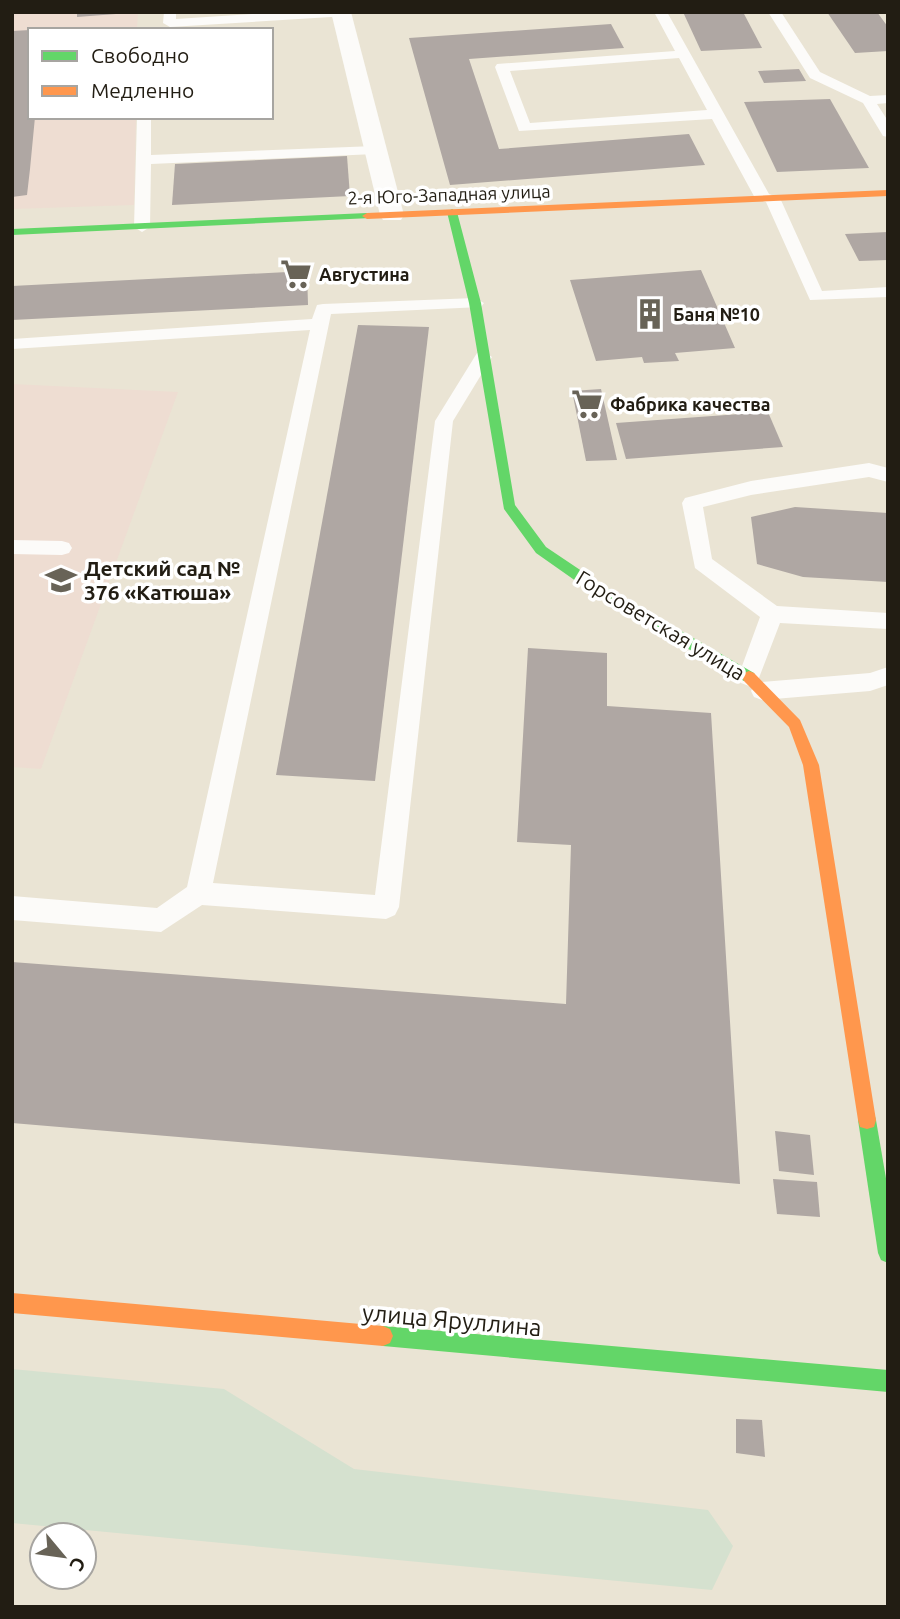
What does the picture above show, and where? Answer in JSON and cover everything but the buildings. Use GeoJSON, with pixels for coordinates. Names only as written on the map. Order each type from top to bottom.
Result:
{"type":"FeatureCollection","features":[{"type":"Feature","properties":{"kind":"street"},"geometry":{"type":"LineString","coordinates":[[341,12],[392,215]]}},
{"type":"Feature","properties":{"kind":"street","name":"2-я Юго-Западная улица"},"geometry":{"type":"LineString","coordinates":[[12,232],[888,193]]}},
{"type":"Feature","properties":{"kind":"street","name":"Горсоветская улица"},"geometry":{"type":"LineString","coordinates":[[453,212],[475,303],[509,506],[541,550],[604,594],[756,684],[795,724],[811,765],[888,1253]]}},
{"type":"Feature","properties":{"kind":"street","name":"улица Яруллина"},"geometry":{"type":"LineString","coordinates":[[12,1303],[888,1381]]}},
{"type":"Feature","properties":{"kind":"lane"},"geometry":{"type":"LineString","coordinates":[[170,12],[170,23],[347,12]]}},
{"type":"Feature","properties":{"kind":"lane"},"geometry":{"type":"LineString","coordinates":[[660,12],[716,114],[768,198],[816,296],[888,292]]}},
{"type":"Feature","properties":{"kind":"lane"},"geometry":{"type":"LineString","coordinates":[[774,12],[815,75],[868,100],[888,99]]}},
{"type":"Feature","properties":{"kind":"lane"},"geometry":{"type":"LineString","coordinates":[[683,54],[502,67],[524,128],[716,114]]}},
{"type":"Feature","properties":{"kind":"lane"},"geometry":{"type":"LineString","coordinates":[[868,100],[888,133]]}},
{"type":"Feature","properties":{"kind":"lane"},"geometry":{"type":"LineString","coordinates":[[142,227],[144,119]]}},
{"type":"Feature","properties":{"kind":"lane"},"geometry":{"type":"LineString","coordinates":[[144,160],[375,150]]}},
{"type":"Feature","properties":{"kind":"lane"},"geometry":{"type":"LineString","coordinates":[[198,893],[323,309],[475,303]]}},
{"type":"Feature","properties":{"kind":"lane"},"geometry":{"type":"LineString","coordinates":[[12,344],[320,324]]}},
{"type":"Feature","properties":{"kind":"lane"},"geometry":{"type":"LineString","coordinates":[[12,908],[161,920],[198,893],[386,907],[444,421],[483,357]]}},
{"type":"Feature","properties":{"kind":"lane"},"geometry":{"type":"LineString","coordinates":[[888,475],[869,470],[751,488],[692,503],[702,563],[772,614],[888,621]]}},
{"type":"Feature","properties":{"kind":"lane"},"geometry":{"type":"LineString","coordinates":[[12,547],[62,548]]}},
{"type":"Feature","properties":{"kind":"lane"},"geometry":{"type":"LineString","coordinates":[[772,614],[756,684],[870,682],[888,676]]}},
{"type":"Feature","properties":{"kind":"shaded area"},"geometry":{"type":"Polygon","coordinates":[[[12,12],[138,12],[137,28],[28,28],[28,119],[136,119],[134,205],[12,209],[12,12]]]}},
{"type":"Feature","properties":{"kind":"shaded area","name":"Детский сад № 376 «Катюша»"},"geometry":{"type":"Polygon","coordinates":[[[12,384],[178,392],[41,769],[12,767],[12,384]]]}},
{"type":"Feature","properties":{"kind":"green space"},"geometry":{"type":"Polygon","coordinates":[[[12,1369],[224,1389],[354,1469],[708,1510],[733,1546],[712,1590],[98,1531],[98,1521],[12,1523],[12,1369]]]}},
{"type":"Feature","properties":{"kind":"traffic: fast"},"geometry":{"type":"LineString","coordinates":[[452,212],[475,303],[509,506],[541,550],[605,594],[749,677]]}},
{"type":"Feature","properties":{"kind":"traffic: fast"},"geometry":{"type":"LineString","coordinates":[[12,232],[367,216]]}},
{"type":"Feature","properties":{"kind":"traffic: fast"},"geometry":{"type":"LineString","coordinates":[[867,1120],[888,1253]]}},
{"type":"Feature","properties":{"kind":"traffic: fast"},"geometry":{"type":"LineString","coordinates":[[383,1336],[888,1381]]}},
{"type":"Feature","properties":{"kind":"traffic: slow"},"geometry":{"type":"LineString","coordinates":[[367,216],[888,193]]}},
{"type":"Feature","properties":{"kind":"traffic: slow"},"geometry":{"type":"LineString","coordinates":[[749,677],[795,724],[811,765],[867,1120]]}},
{"type":"Feature","properties":{"kind":"traffic: slow"},"geometry":{"type":"LineString","coordinates":[[12,1303],[383,1336]]}},
{"type":"Feature","properties":{"kind":"place","name":"Августина"},"geometry":{"type":"Point","coordinates":[296,274]}},
{"type":"Feature","properties":{"kind":"place","name":"Баня №10"},"geometry":{"type":"Point","coordinates":[650,314]}},
{"type":"Feature","properties":{"kind":"place","name":"Фабрика качества"},"geometry":{"type":"Point","coordinates":[587,404]}},
{"type":"Feature","properties":{"kind":"place","name":"Детский сад № 376 «Катюша»"},"geometry":{"type":"Point","coordinates":[61,580]}}]}
